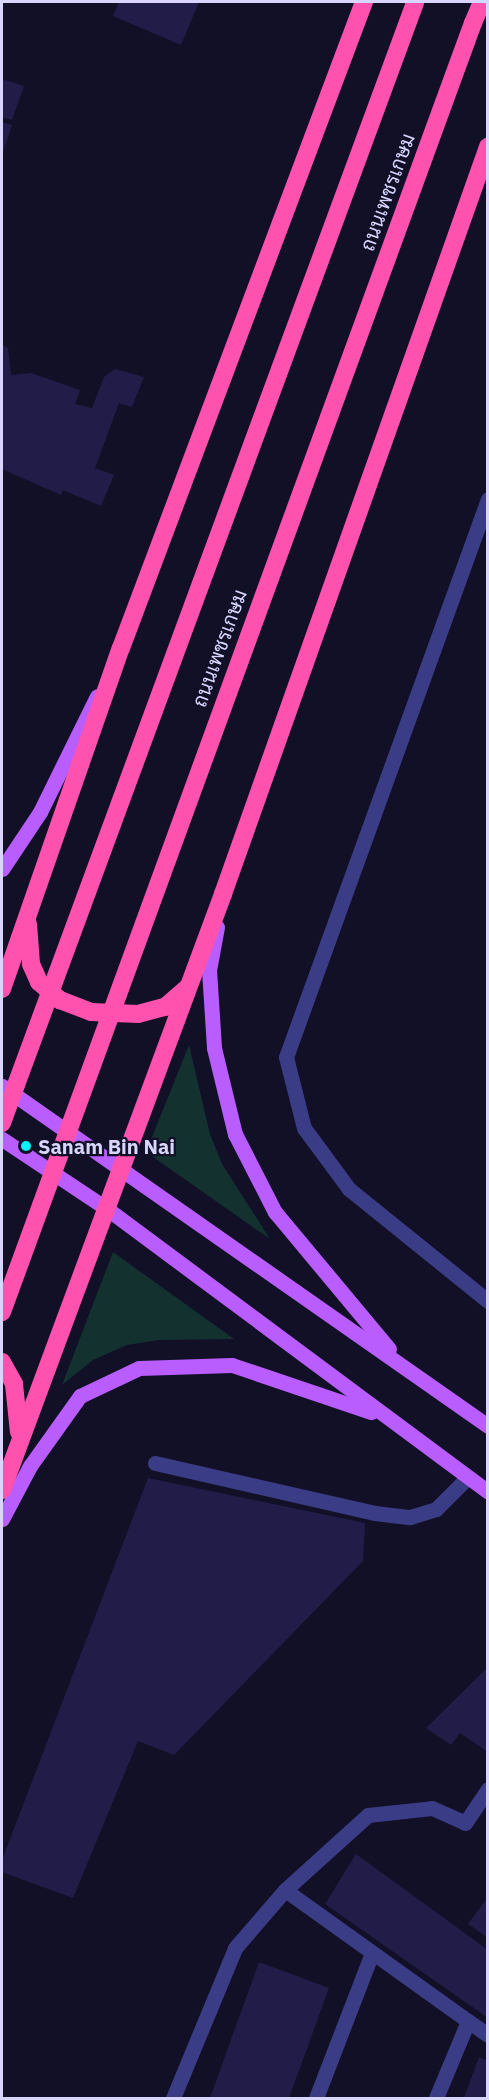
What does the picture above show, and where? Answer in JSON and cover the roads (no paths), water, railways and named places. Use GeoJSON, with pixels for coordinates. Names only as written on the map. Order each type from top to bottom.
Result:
{"type":"FeatureCollection","features":[{"type":"Feature","properties":{"kind":"highway"},"geometry":{"type":"LineString","coordinates":[[2,989],[121,648],[364,2]]}},
{"type":"Feature","properties":{"kind":"highway","name":"ถนนเพชรเกษม"},"geometry":{"type":"LineString","coordinates":[[2,1123],[415,2]]}},
{"type":"Feature","properties":{"kind":"highway","name":"ถนนเพชรเกษม"},"geometry":{"type":"LineString","coordinates":[[2,1312],[482,2]]}},
{"type":"Feature","properties":{"kind":"highway"},"geometry":{"type":"LineString","coordinates":[[2,1490],[120,1167],[224,894],[483,173],[488,147]]}},
{"type":"Feature","properties":{"kind":"highway"},"geometry":{"type":"LineString","coordinates":[[28,914],[31,964],[39,982],[60,1000],[92,1012],[138,1014],[165,1007],[188,987]]}},
{"type":"Feature","properties":{"kind":"highway"},"geometry":{"type":"LineString","coordinates":[[2,1362],[14,1383],[18,1443]]}},
{"type":"Feature","properties":{"kind":"main road"},"geometry":{"type":"LineString","coordinates":[[2,869],[40,812],[121,648]]}},
{"type":"Feature","properties":{"kind":"main road"},"geometry":{"type":"LineString","coordinates":[[224,894],[209,970],[214,1048],[235,1134],[275,1212],[402,1364]]}},
{"type":"Feature","properties":{"kind":"main road"},"geometry":{"type":"LineString","coordinates":[[2,1086],[488,1425]]}},
{"type":"Feature","properties":{"kind":"main road"},"geometry":{"type":"LineString","coordinates":[[2,1139],[106,1208],[488,1492]]}},
{"type":"Feature","properties":{"kind":"main road"},"geometry":{"type":"LineString","coordinates":[[2,1519],[30,1466],[80,1396],[139,1368],[232,1365],[385,1416]]}},
{"type":"Feature","properties":{"kind":"street"},"geometry":{"type":"LineString","coordinates":[[488,499],[286,1057],[304,1128],[349,1189],[488,1301]]}},
{"type":"Feature","properties":{"kind":"street"},"geometry":{"type":"LineString","coordinates":[[155,1463],[375,1513],[410,1517],[436,1509],[468,1477]]}},
{"type":"Feature","properties":{"kind":"street"},"geometry":{"type":"LineString","coordinates":[[173,2098],[235,1948],[285,1890],[368,1815],[432,1808],[465,1823],[488,1789]]}},
{"type":"Feature","properties":{"kind":"street"},"geometry":{"type":"LineString","coordinates":[[285,1890],[488,2035]]}},
{"type":"Feature","properties":{"kind":"street"},"geometry":{"type":"LineString","coordinates":[[316,2098],[372,1953]]}},
{"type":"Feature","properties":{"kind":"street"},"geometry":{"type":"LineString","coordinates":[[436,2098],[468,2021]]}},
{"type":"Feature","properties":{"kind":"place","name":"Sanam Bin Nai"},"geometry":{"type":"Point","coordinates":[26,1146]}}]}
